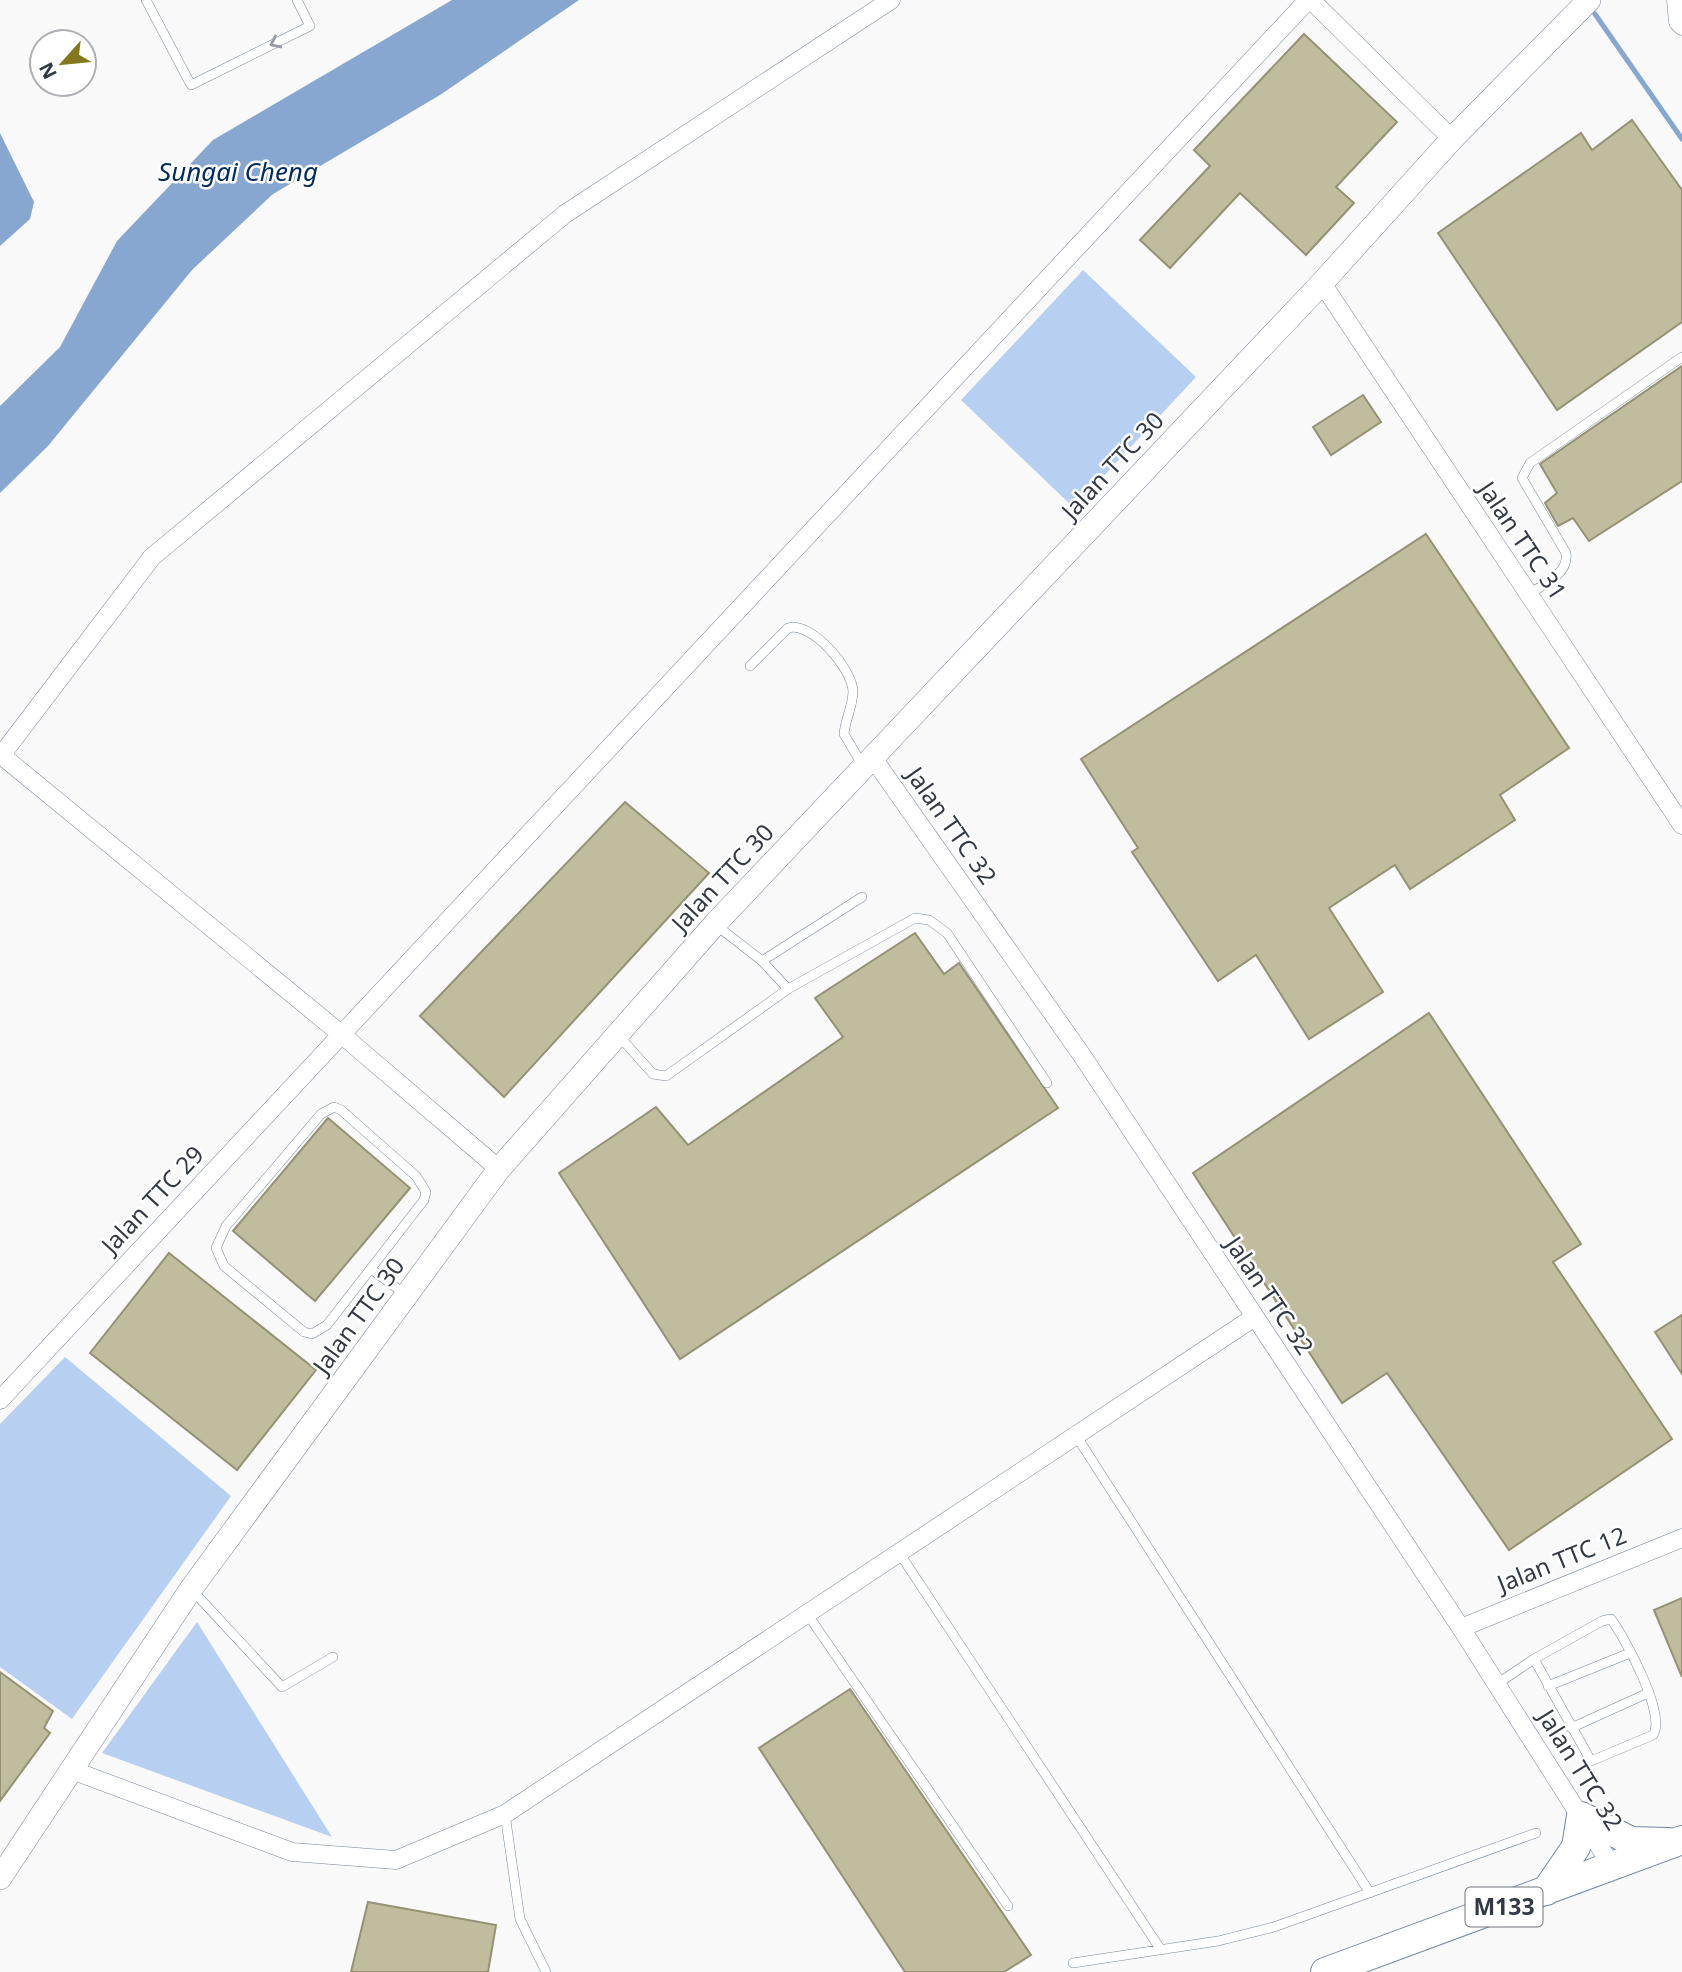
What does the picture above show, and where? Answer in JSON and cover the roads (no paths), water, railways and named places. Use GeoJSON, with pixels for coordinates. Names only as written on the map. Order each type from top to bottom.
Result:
{"type":"FeatureCollection","features":[{"type":"Feature","properties":{"kind":"main road"},"geometry":{"type":"LineString","coordinates":[[1546,1891],[1576,1847],[1581,1816],[1631,1840],[1680,1841]]}},
{"type":"Feature","properties":{"kind":"main road","name":"M133"},"geometry":{"type":"LineString","coordinates":[[1325,1972],[1613,1868],[1680,1841]]}},
{"type":"Feature","properties":{"kind":"street"},"geometry":{"type":"LineString","coordinates":[[499,1169],[341,1034],[1,756],[152,557],[565,214],[891,0]]}},
{"type":"Feature","properties":{"kind":"street"},"geometry":{"type":"LineString","coordinates":[[1310,0],[1452,139]]}},
{"type":"Feature","properties":{"kind":"street","name":"Jalan TTC 29"},"geometry":{"type":"LineString","coordinates":[[0,1400],[1310,0]]}},
{"type":"Feature","properties":{"kind":"street","name":"Jalan TTC 30"},"geometry":{"type":"LineString","coordinates":[[0,1878],[69,1769],[191,1589],[499,1169],[715,924],[1322,283],[1452,139],[1590,0]]}},
{"type":"Feature","properties":{"kind":"street"},"geometry":{"type":"LineString","coordinates":[[1676,0],[1678,22],[1682,26]]}},
{"type":"Feature","properties":{"kind":"street","name":"Jalan TTC 31"},"geometry":{"type":"LineString","coordinates":[[1322,283],[1682,825]]}},
{"type":"Feature","properties":{"kind":"street","name":"Jalan TTC 32"},"geometry":{"type":"LineString","coordinates":[[869,763],[1081,1054],[1253,1318],[1461,1628],[1613,1868]]}},
{"type":"Feature","properties":{"kind":"street"},"geometry":{"type":"LineString","coordinates":[[69,1769],[292,1852],[396,1860],[505,1814],[1253,1318]]}},
{"type":"Feature","properties":{"kind":"street","name":"Jalan TTC 12"},"geometry":{"type":"LineString","coordinates":[[1461,1628],[1682,1538]]}},
{"type":"Feature","properties":{"kind":"lane"},"geometry":{"type":"LineString","coordinates":[[146,0],[191,85],[310,26],[297,0]]}},
{"type":"Feature","properties":{"kind":"lane"},"geometry":{"type":"LineString","coordinates":[[1529,594],[1562,571],[1567,562],[1566,553],[1522,478],[1530,463],[1682,357]]}},
{"type":"Feature","properties":{"kind":"lane"},"geometry":{"type":"LineString","coordinates":[[750,666],[788,628],[802,628],[822,643],[851,676],[853,694],[844,734],[869,763]]}},
{"type":"Feature","properties":{"kind":"lane"},"geometry":{"type":"LineString","coordinates":[[762,961],[862,897]]}},
{"type":"Feature","properties":{"kind":"lane"},"geometry":{"type":"LineString","coordinates":[[618,1034],[653,1074],[666,1076],[788,989],[915,918],[929,920],[947,933],[1047,1083]]}},
{"type":"Feature","properties":{"kind":"lane"},"geometry":{"type":"LineString","coordinates":[[715,924],[762,961],[788,989]]}},
{"type":"Feature","properties":{"kind":"lane"},"geometry":{"type":"LineString","coordinates":[[334,1107],[341,1110],[416,1176],[426,1192],[424,1200],[371,1269],[327,1325],[312,1334],[304,1332],[224,1266],[216,1248],[226,1226],[321,1114],[334,1107]]}},
{"type":"Feature","properties":{"kind":"lane"},"geometry":{"type":"LineString","coordinates":[[371,1269],[407,1295]]}},
{"type":"Feature","properties":{"kind":"lane"},"geometry":{"type":"LineString","coordinates":[[1077,1437],[1370,1893]]}},
{"type":"Feature","properties":{"kind":"lane"},"geometry":{"type":"LineString","coordinates":[[900,1554],[1161,1950]]}},
{"type":"Feature","properties":{"kind":"lane"},"geometry":{"type":"LineString","coordinates":[[191,1589],[282,1687],[333,1657]]}},
{"type":"Feature","properties":{"kind":"lane"},"geometry":{"type":"LineString","coordinates":[[808,1615],[1008,1906]]}},
{"type":"Feature","properties":{"kind":"lane"},"geometry":{"type":"LineString","coordinates":[[1497,1685],[1534,1659],[1602,1620],[1611,1619],[1630,1653],[1658,1717],[1658,1728],[1654,1735],[1591,1761],[1534,1659]]}},
{"type":"Feature","properties":{"kind":"lane"},"geometry":{"type":"LineString","coordinates":[[1548,1686],[1630,1653]]}},
{"type":"Feature","properties":{"kind":"lane"},"geometry":{"type":"LineString","coordinates":[[1572,1728],[1648,1693]]}},
{"type":"Feature","properties":{"kind":"lane"},"geometry":{"type":"LineString","coordinates":[[505,1814],[520,1919],[546,1972]]}},
{"type":"Feature","properties":{"kind":"lane"},"geometry":{"type":"LineString","coordinates":[[1073,1963],[1161,1950],[1273,1927],[1536,1833]]}},
{"type":"Feature","properties":{"kind":"water","name":"Sungai Cheng"},"geometry":{"type":"Polygon","coordinates":[[[452,0],[579,0],[440,95],[273,194],[192,270],[48,446],[0,493],[0,406],[60,347],[117,241],[213,140],[452,0]]]}},
{"type":"Feature","properties":{"kind":"water"},"geometry":{"type":"Polygon","coordinates":[[[0,133],[34,202],[30,219],[0,246],[0,133]]]}},
{"type":"Feature","properties":{"kind":"waterway"},"geometry":{"type":"LineString","coordinates":[[1595,14],[1682,139]]}}]}
